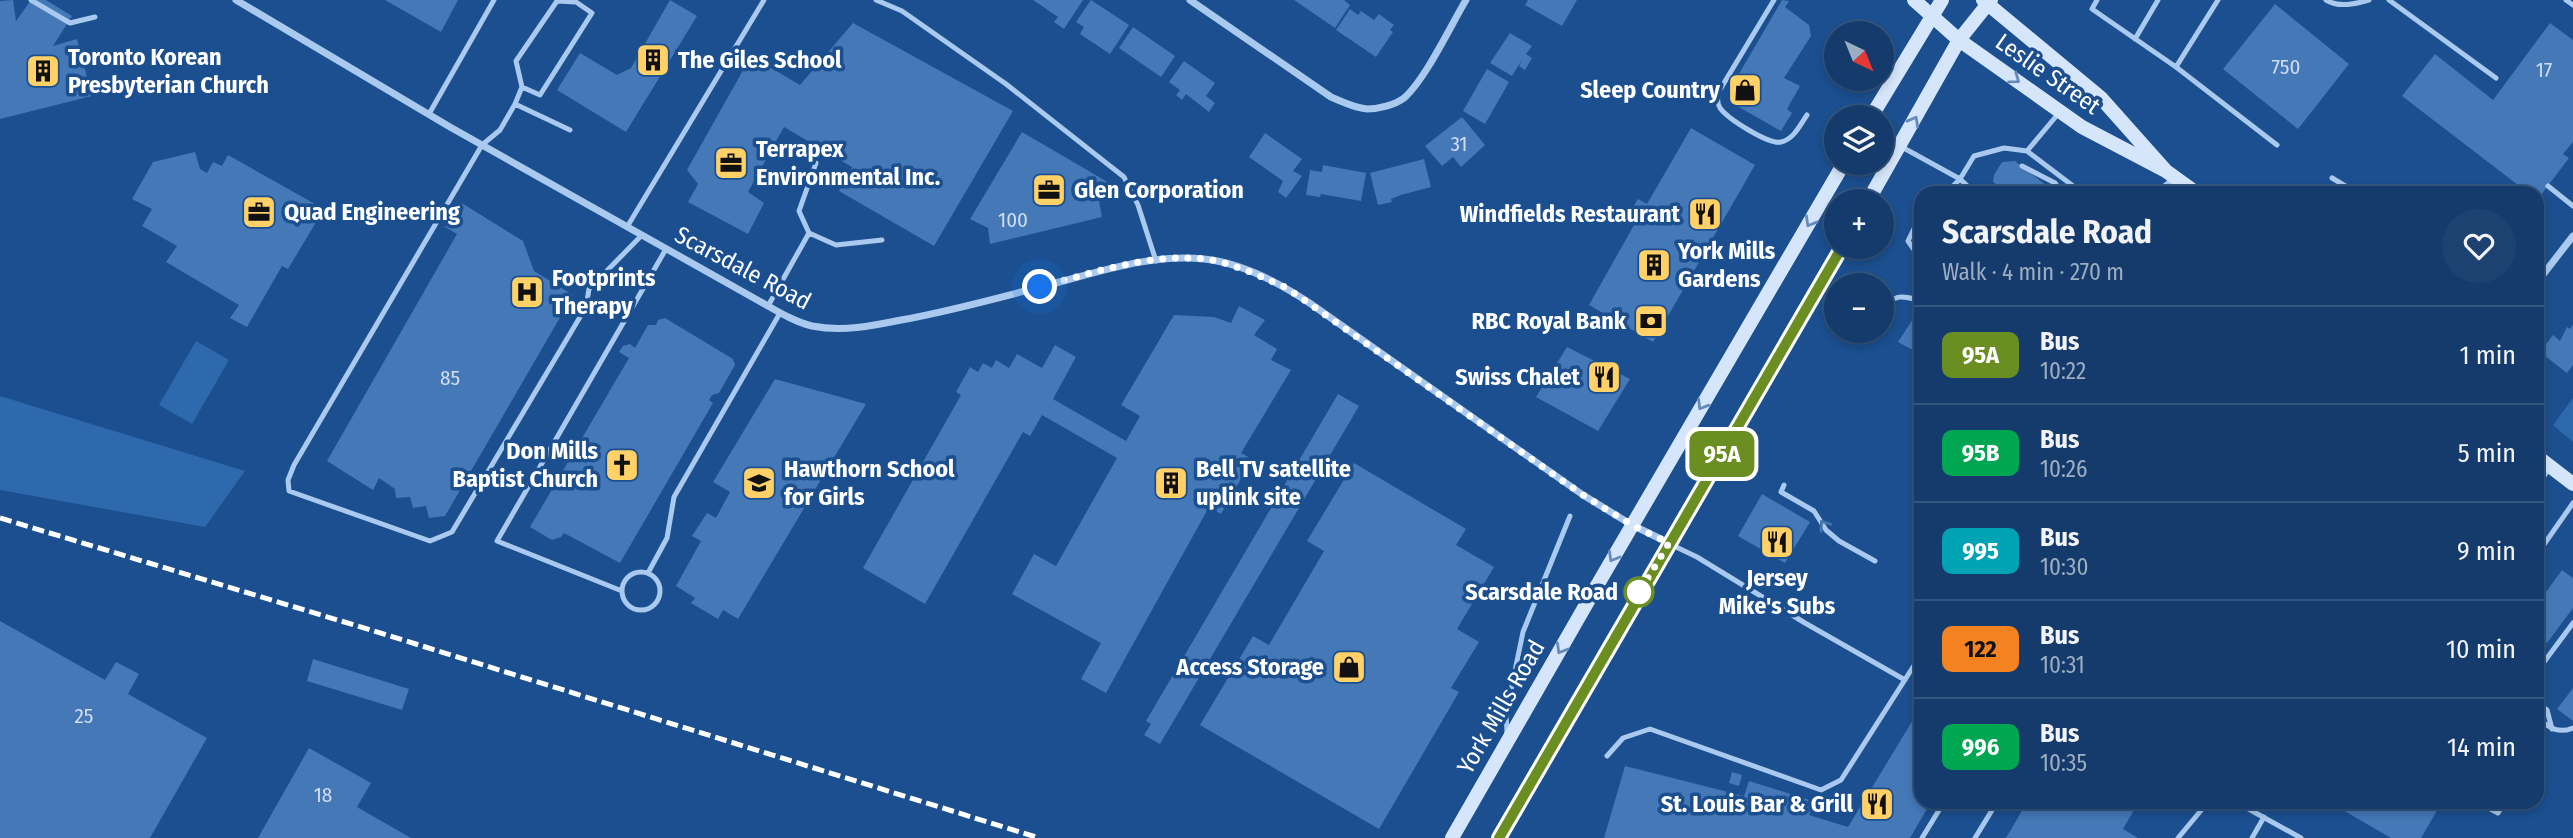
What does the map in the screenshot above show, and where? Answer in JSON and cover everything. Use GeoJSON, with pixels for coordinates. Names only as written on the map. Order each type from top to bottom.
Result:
{"type":"FeatureCollection","features":[{"type":"Feature","properties":{"kind":"main road","name":"Leslie Street"},"geometry":{"type":"LineString","coordinates":[[1914,0],[1959,40],[2060,112],[2082,127],[2170,174],[2186,186]]}},
{"type":"Feature","properties":{"kind":"main road"},"geometry":{"type":"LineString","coordinates":[[1878,105],[1942,0]]}},
{"type":"Feature","properties":{"kind":"main road","name":"Leslie Street"},"geometry":{"type":"LineString","coordinates":[[1987,1],[2101,98],[2170,174]]}},
{"type":"Feature","properties":{"kind":"main road"},"geometry":{"type":"LineString","coordinates":[[1875,189],[1959,40],[1987,1]]}},
{"type":"Feature","properties":{"kind":"main road","name":"York Mills Road"},"geometry":{"type":"LineString","coordinates":[[1451,838],[1837,175]]}},
{"type":"Feature","properties":{"kind":"main road"},"geometry":{"type":"LineString","coordinates":[[1499,838],[1835,259]]}},
{"type":"Feature","properties":{"kind":"main road"},"geometry":{"type":"LineString","coordinates":[[2544,462],[2573,484]]}},
{"type":"Feature","properties":{"kind":"street","name":"Scarsdale Road"},"geometry":{"type":"LineString","coordinates":[[236,0],[482,145],[780,313],[810,325],[859,327],[913,318],[1106,270],[1156,261],[1183,258],[1214,261],[1256,274],[1287,288],[1572,487],[1632,525],[1669,543]]}},
{"type":"Feature","properties":{"kind":"street"},"geometry":{"type":"LineString","coordinates":[[1190,0],[1331,97],[1351,106],[1369,109],[1403,99],[1430,63],[1466,0]]}},
{"type":"Feature","properties":{"kind":"street"},"geometry":{"type":"LineString","coordinates":[[2544,273],[2573,236]]}},
{"type":"Feature","properties":{"kind":"lane"},"geometry":{"type":"LineString","coordinates":[[31,0],[70,23],[95,17]]}},
{"type":"Feature","properties":{"kind":"lane"},"geometry":{"type":"LineString","coordinates":[[429,114],[494,0]]}},
{"type":"Feature","properties":{"kind":"lane"},"geometry":{"type":"LineString","coordinates":[[627,227],[764,0]]}},
{"type":"Feature","properties":{"kind":"lane"},"geometry":{"type":"LineString","coordinates":[[876,0],[902,11],[1006,84],[1124,177],[1138,205],[1156,261]]}},
{"type":"Feature","properties":{"kind":"lane"},"geometry":{"type":"LineString","coordinates":[[1774,0],[1718,93],[1717,101],[1721,109],[1734,120],[1772,142],[1783,142],[1793,136],[1807,115]]}},
{"type":"Feature","properties":{"kind":"lane"},"geometry":{"type":"LineString","coordinates":[[2098,0],[2092,9],[2176,66],[2277,145]]}},
{"type":"Feature","properties":{"kind":"lane"},"geometry":{"type":"LineString","coordinates":[[2135,39],[2158,0]]}},
{"type":"Feature","properties":{"kind":"lane"},"geometry":{"type":"LineString","coordinates":[[2176,66],[2218,0]]}},
{"type":"Feature","properties":{"kind":"lane"},"geometry":{"type":"LineString","coordinates":[[2326,0],[2332,4],[2352,5],[2369,0]]}},
{"type":"Feature","properties":{"kind":"lane"},"geometry":{"type":"LineString","coordinates":[[2389,0],[2496,78]]}},
{"type":"Feature","properties":{"kind":"lane"},"geometry":{"type":"LineString","coordinates":[[2566,0],[2573,5]]}},
{"type":"Feature","properties":{"kind":"lane"},"geometry":{"type":"LineString","coordinates":[[522,88],[540,95],[592,13],[576,2],[557,1],[516,61],[522,88],[515,104],[500,130],[482,145],[294,465],[288,480],[289,491],[430,541],[452,532],[586,307],[589,289],[642,235]]}},
{"type":"Feature","properties":{"kind":"lane"},"geometry":{"type":"LineString","coordinates":[[515,104],[570,130]]}},
{"type":"Feature","properties":{"kind":"lane"},"geometry":{"type":"LineString","coordinates":[[2027,151],[2060,112]]}},
{"type":"Feature","properties":{"kind":"lane"},"geometry":{"type":"LineString","coordinates":[[1900,146],[1960,179],[1968,186]]}},
{"type":"Feature","properties":{"kind":"lane"},"geometry":{"type":"LineString","coordinates":[[1953,186],[1974,156],[2004,148],[2027,151],[2073,186]]}},
{"type":"Feature","properties":{"kind":"lane"},"geometry":{"type":"LineString","coordinates":[[816,163],[799,211],[809,233],[836,245],[882,240]]}},
{"type":"Feature","properties":{"kind":"lane"},"geometry":{"type":"LineString","coordinates":[[2022,166],[2057,186]]}},
{"type":"Feature","properties":{"kind":"lane"},"geometry":{"type":"LineString","coordinates":[[2161,186],[2170,174]]}},
{"type":"Feature","properties":{"kind":"lane"},"geometry":{"type":"LineString","coordinates":[[2054,186],[2060,177]]}},
{"type":"Feature","properties":{"kind":"lane"},"geometry":{"type":"LineString","coordinates":[[2036,178],[2055,183]]}},
{"type":"Feature","properties":{"kind":"lane"},"geometry":{"type":"LineString","coordinates":[[2332,178],[2345,186]]}},
{"type":"Feature","properties":{"kind":"lane"},"geometry":{"type":"LineString","coordinates":[[2548,186],[2573,206]]}},
{"type":"Feature","properties":{"kind":"lane"},"geometry":{"type":"LineString","coordinates":[[1914,230],[1909,241],[1914,249]]}},
{"type":"Feature","properties":{"kind":"lane"},"geometry":{"type":"LineString","coordinates":[[768,306],[809,233]]}},
{"type":"Feature","properties":{"kind":"lane"},"geometry":{"type":"LineString","coordinates":[[622,591],[497,541],[666,249]]}},
{"type":"Feature","properties":{"kind":"lane"},"geometry":{"type":"LineString","coordinates":[[1894,298],[1914,298]]}},
{"type":"Feature","properties":{"kind":"lane"},"geometry":{"type":"LineString","coordinates":[[648,573],[667,538],[674,498],[780,313]]}},
{"type":"Feature","properties":{"kind":"lane"},"geometry":{"type":"LineString","coordinates":[[2544,476],[2550,467]]}},
{"type":"Feature","properties":{"kind":"lane"},"geometry":{"type":"LineString","coordinates":[[1784,485],[1781,492],[1814,511],[1826,530],[1839,541],[1875,561]]}},
{"type":"Feature","properties":{"kind":"lane"},"geometry":{"type":"LineString","coordinates":[[2544,544],[2573,503]]}},
{"type":"Feature","properties":{"kind":"lane"},"geometry":{"type":"LineString","coordinates":[[1460,838],[1508,750],[1506,714],[1524,632],[1570,516]]}},
{"type":"Feature","properties":{"kind":"lane"},"geometry":{"type":"LineString","coordinates":[[1669,543],[1905,680]]}},
{"type":"Feature","properties":{"kind":"lane"},"geometry":{"type":"LineString","coordinates":[[648,573],[654,578],[659,597],[650,607],[638,609],[627,603],[622,591],[626,578],[632,574],[648,573]]}},
{"type":"Feature","properties":{"kind":"lane"},"geometry":{"type":"LineString","coordinates":[[2544,662],[2573,623]]}},
{"type":"Feature","properties":{"kind":"lane"},"geometry":{"type":"LineString","coordinates":[[1606,756],[1623,738],[1650,729],[1821,790],[1841,780],[1914,666]]}},
{"type":"Feature","properties":{"kind":"lane"},"geometry":{"type":"LineString","coordinates":[[2544,708],[2552,730]]}},
{"type":"Feature","properties":{"kind":"lane"},"geometry":{"type":"LineString","coordinates":[[2544,724],[2552,730],[2565,732],[2573,728]]}},
{"type":"Feature","properties":{"kind":"lane"},"geometry":{"type":"LineString","coordinates":[[1922,838],[1940,809]]}},
{"type":"Feature","properties":{"kind":"lane"},"geometry":{"type":"LineString","coordinates":[[1975,838],[1993,809]]}},
{"type":"Feature","properties":{"kind":"lane"},"geometry":{"type":"LineString","coordinates":[[2178,838],[2202,809]]}},
{"type":"Feature","properties":{"kind":"lane"},"geometry":{"type":"LineString","coordinates":[[2249,809],[2301,838]]}},
{"type":"Feature","properties":{"kind":"lane"},"geometry":{"type":"LineString","coordinates":[[2252,838],[2264,817]]}},
{"type":"Feature","properties":{"kind":"shaded area"},"geometry":{"type":"Polygon","coordinates":[[[196,341],[229,360],[192,424],[159,405],[196,341]]]}},
{"type":"Feature","properties":{"kind":"shaded area"},"geometry":{"type":"Polygon","coordinates":[[[0,396],[245,471],[205,527],[0,490],[0,396]]]}},
{"type":"Feature","properties":{"kind":"shaded area"},"geometry":{"type":"Polygon","coordinates":[[[2573,398],[2573,442],[2553,425],[2573,398]]]}},
{"type":"Feature","properties":{"kind":"building","name":"Toronto Korean Presbyterian Church"},"geometry":{"type":"Polygon","coordinates":[[[13,0],[16,21],[31,0],[46,0],[72,16],[53,46],[77,39],[92,96],[0,119],[0,1],[13,0]]]}},
{"type":"Feature","properties":{"kind":"building"},"geometry":{"type":"Polygon","coordinates":[[[385,0],[458,0],[441,32],[385,0]]]}},
{"type":"Feature","properties":{"kind":"building","name":"The Giles School"},"geometry":{"type":"Polygon","coordinates":[[[670,0],[697,16],[626,132],[557,90],[580,53],[617,75],[631,68],[670,0]]]}},
{"type":"Feature","properties":{"kind":"building"},"geometry":{"type":"Polygon","coordinates":[[[1033,0],[1083,0],[1064,29],[1054,22],[1058,17],[1033,0]]]}},
{"type":"Feature","properties":{"kind":"building"},"geometry":{"type":"Polygon","coordinates":[[[1091,0],[1129,25],[1110,54],[1080,34],[1084,27],[1076,22],[1091,0]]]}},
{"type":"Feature","properties":{"kind":"building"},"geometry":{"type":"Polygon","coordinates":[[[1294,0],[1344,0],[1350,5],[1335,28],[1294,0]]]}},
{"type":"Feature","properties":{"kind":"building"},"geometry":{"type":"Polygon","coordinates":[[[1528,0],[1577,0],[1562,26],[1525,5],[1528,0]]]}},
{"type":"Feature","properties":{"kind":"building"},"geometry":{"type":"Polygon","coordinates":[[[1782,0],[1789,1],[1785,7],[1809,25],[1811,36],[1784,78],[1800,86],[1787,109],[1792,113],[1781,131],[1730,102],[1729,91],[1782,0]]]}},
{"type":"Feature","properties":{"kind":"building"},"geometry":{"type":"Polygon","coordinates":[[[2275,4],[2349,64],[2298,129],[2223,69],[2275,4]]]}},
{"type":"Feature","properties":{"kind":"building"},"geometry":{"type":"Polygon","coordinates":[[[1350,9],[1358,15],[1361,11],[1374,20],[1379,14],[1394,25],[1390,30],[1393,32],[1376,57],[1336,30],[1350,9]]]}},
{"type":"Feature","properties":{"kind":"building"},"geometry":{"type":"Polygon","coordinates":[[[853,23],[1013,111],[934,246],[839,191],[852,167],[784,127],[748,192],[764,203],[748,234],[688,202],[698,184],[687,170],[751,56],[800,85],[853,23]]]}},
{"type":"Feature","properties":{"kind":"building"},"geometry":{"type":"Polygon","coordinates":[[[2550,23],[2573,40],[2573,142],[2563,154],[2569,158],[2544,191],[2544,186],[2519,186],[2402,96],[2435,54],[2493,100],[2550,23]]]}},
{"type":"Feature","properties":{"kind":"building"},"geometry":{"type":"Polygon","coordinates":[[[1133,27],[1175,56],[1161,77],[1119,48],[1133,27]]]}},
{"type":"Feature","properties":{"kind":"building"},"geometry":{"type":"Polygon","coordinates":[[[1510,33],[1532,46],[1526,54],[1532,58],[1525,70],[1519,66],[1523,58],[1512,76],[1490,63],[1510,33]]]}},
{"type":"Feature","properties":{"kind":"building"},"geometry":{"type":"Polygon","coordinates":[[[1184,61],[1215,83],[1206,96],[1215,103],[1209,112],[1186,94],[1182,100],[1176,95],[1180,90],[1169,82],[1184,61]]]}},
{"type":"Feature","properties":{"kind":"building"},"geometry":{"type":"Polygon","coordinates":[[[1487,69],[1509,82],[1485,124],[1463,111],[1487,69]]]}},
{"type":"Feature","properties":{"kind":"building"},"geometry":{"type":"Polygon","coordinates":[[[1462,117],[1485,145],[1461,167],[1453,157],[1442,166],[1425,146],[1462,117]]]}},
{"type":"Feature","properties":{"kind":"building","name":"York Mills Gardens"},"geometry":{"type":"Polygon","coordinates":[[[1691,128],[1755,165],[1653,342],[1589,305],[1634,225],[1625,220],[1638,199],[1647,204],[1691,128]]]}},
{"type":"Feature","properties":{"kind":"building"},"geometry":{"type":"Polygon","coordinates":[[[1022,132],[1111,184],[1099,201],[1102,217],[990,244],[988,228],[970,219],[1022,132]]]}},
{"type":"Feature","properties":{"kind":"building"},"geometry":{"type":"Polygon","coordinates":[[[1265,133],[1302,159],[1293,171],[1302,176],[1286,198],[1278,192],[1283,181],[1249,157],[1265,133]]]}},
{"type":"Feature","properties":{"kind":"building"},"geometry":{"type":"Polygon","coordinates":[[[195,152],[200,169],[207,173],[213,162],[222,166],[228,155],[324,209],[288,269],[282,266],[247,327],[230,318],[239,305],[166,262],[177,246],[142,226],[152,209],[132,199],[153,162],[195,152]]]}},
{"type":"Feature","properties":{"kind":"building"},"geometry":{"type":"Polygon","coordinates":[[[1424,159],[1431,187],[1378,205],[1370,173],[1424,159]]]}},
{"type":"Feature","properties":{"kind":"building"},"geometry":{"type":"Polygon","coordinates":[[[2015,161],[2047,186],[1998,186],[1993,182],[1994,175],[2002,162],[2015,161]]]}},
{"type":"Feature","properties":{"kind":"building"},"geometry":{"type":"Polygon","coordinates":[[[1323,165],[1366,173],[1361,201],[1321,194],[1320,197],[1306,195],[1310,170],[1322,172],[1323,165]]]}},
{"type":"Feature","properties":{"kind":"building"},"geometry":{"type":"Polygon","coordinates":[[[460,202],[523,241],[534,271],[573,295],[445,516],[429,518],[426,506],[413,508],[410,497],[396,498],[395,489],[379,478],[373,490],[327,461],[457,234],[445,227],[460,202]]]}},
{"type":"Feature","properties":{"kind":"building","name":"Bell TV satellite uplink site"},"geometry":{"type":"Polygon","coordinates":[[[1239,306],[1265,320],[1254,335],[1277,349],[1271,360],[1291,370],[1241,453],[1252,459],[1221,514],[1209,507],[1106,693],[1081,679],[1101,643],[1012,594],[1034,554],[1056,566],[1117,458],[1042,415],[1030,436],[1023,432],[925,604],[863,568],[961,395],[956,392],[970,367],[978,372],[983,363],[992,368],[996,360],[1009,368],[1017,354],[1042,368],[1055,345],[1076,357],[1053,399],[1126,441],[1140,416],[1121,405],[1174,315],[1214,317],[1231,323],[1239,306]]]}},
{"type":"Feature","properties":{"kind":"building"},"geometry":{"type":"Polygon","coordinates":[[[1914,317],[1914,351],[1898,342],[1914,317]]]}},
{"type":"Feature","properties":{"kind":"building","name":"Don Mills Baptist Church"},"geometry":{"type":"Polygon","coordinates":[[[665,318],[733,359],[735,365],[719,393],[712,395],[709,400],[713,403],[620,563],[564,533],[552,540],[530,527],[629,358],[619,352],[623,346],[630,344],[635,348],[648,325],[656,325],[658,320],[665,318]]]}},
{"type":"Feature","properties":{"kind":"building"},"geometry":{"type":"Polygon","coordinates":[[[2573,325],[2573,365],[2567,373],[2544,355],[2544,347],[2553,335],[2560,341],[2567,327],[2570,329],[2573,325]]]}},
{"type":"Feature","properties":{"kind":"building"},"geometry":{"type":"Polygon","coordinates":[[[1567,347],[1630,379],[1598,431],[1536,397],[1567,347]]]}},
{"type":"Feature","properties":{"kind":"building"},"geometry":{"type":"Polygon","coordinates":[[[775,379],[866,404],[738,619],[723,610],[718,619],[691,603],[695,598],[676,586],[701,541],[692,536],[707,513],[716,518],[730,492],[713,482],[775,379]]]}},
{"type":"Feature","properties":{"kind":"building"},"geometry":{"type":"Polygon","coordinates":[[[1338,394],[1359,406],[1160,744],[1144,735],[1151,724],[1146,721],[1338,394]]]}},
{"type":"Feature","properties":{"kind":"building","name":"Access Storage"},"geometry":{"type":"Polygon","coordinates":[[[1354,463],[1466,529],[1456,545],[1494,567],[1457,629],[1479,642],[1451,688],[1459,692],[1379,829],[1200,725],[1253,636],[1269,645],[1324,551],[1307,541],[1354,463]]]}},
{"type":"Feature","properties":{"kind":"building"},"geometry":{"type":"Polygon","coordinates":[[[1762,494],[1810,522],[1785,563],[1738,536],[1762,494]]]}},
{"type":"Feature","properties":{"kind":"building"},"geometry":{"type":"Polygon","coordinates":[[[2562,570],[2573,578],[2573,608],[2547,643],[2544,641],[2544,595],[2562,570]]]}},
{"type":"Feature","properties":{"kind":"building"},"geometry":{"type":"Polygon","coordinates":[[[0,621],[105,680],[116,662],[139,674],[128,694],[207,738],[150,838],[0,838],[0,621]]]}},
{"type":"Feature","properties":{"kind":"building"},"geometry":{"type":"Polygon","coordinates":[[[313,659],[409,689],[402,710],[307,681],[313,659]]]}},
{"type":"Feature","properties":{"kind":"building"},"geometry":{"type":"Polygon","coordinates":[[[2573,688],[2573,721],[2557,709],[2573,688]]]}},
{"type":"Feature","properties":{"kind":"building"},"geometry":{"type":"Polygon","coordinates":[[[1914,718],[1914,809],[1927,809],[1910,838],[1604,838],[1625,766],[1744,796],[1749,781],[1816,802],[1809,815],[1848,827],[1914,718]]]}},
{"type":"Feature","properties":{"kind":"building"},"geometry":{"type":"Polygon","coordinates":[[[309,748],[371,783],[357,807],[411,838],[258,838],[309,748]]]}},
{"type":"Feature","properties":{"kind":"building"},"geometry":{"type":"Polygon","coordinates":[[[1732,772],[1742,775],[1739,786],[1729,783],[1732,772]]]}},
{"type":"Feature","properties":{"kind":"building"},"geometry":{"type":"Polygon","coordinates":[[[2023,809],[2132,809],[2123,829],[2138,838],[2006,838],[2023,809]]]}},
{"type":"Feature","properties":{"kind":"building"},"geometry":{"type":"Polygon","coordinates":[[[2341,809],[2438,809],[2421,838],[2391,838],[2341,809]]]}},
{"type":"Feature","properties":{"kind":"railway"},"geometry":{"type":"LineString","coordinates":[[0,518],[1039,838]]}},
{"type":"Feature","properties":{"kind":"bus line","name":"95A"},"geometry":{"type":"LineString","coordinates":[[1499,838],[1645,582],[1706,483],[1835,259]]}},
{"type":"Feature","properties":{"kind":"place","name":"The Giles School"},"geometry":{"type":"Point","coordinates":[653,60]}},
{"type":"Feature","properties":{"kind":"place","name":"Toronto Korean Presbyterian Church"},"geometry":{"type":"Point","coordinates":[43,71]}},
{"type":"Feature","properties":{"kind":"place","name":"Sleep Country"},"geometry":{"type":"Point","coordinates":[1745,90]}},
{"type":"Feature","properties":{"kind":"place","name":"Terrapex Environmental Inc."},"geometry":{"type":"Point","coordinates":[731,163]}},
{"type":"Feature","properties":{"kind":"place","name":"Glen Corporation"},"geometry":{"type":"Point","coordinates":[1049,190]}},
{"type":"Feature","properties":{"kind":"place","name":"Quad Engineering"},"geometry":{"type":"Point","coordinates":[259,212]}},
{"type":"Feature","properties":{"kind":"place","name":"Windfields Restaurant"},"geometry":{"type":"Point","coordinates":[1705,214]}},
{"type":"Feature","properties":{"kind":"place","name":"York Mills Gardens"},"geometry":{"type":"Point","coordinates":[1654,265]}},
{"type":"Feature","properties":{"kind":"place","name":"Footprints Therapy"},"geometry":{"type":"Point","coordinates":[527,292]}},
{"type":"Feature","properties":{"kind":"place","name":"RBC Royal Bank"},"geometry":{"type":"Point","coordinates":[1651,321]}},
{"type":"Feature","properties":{"kind":"place","name":"Swiss Chalet"},"geometry":{"type":"Point","coordinates":[1604,377]}},
{"type":"Feature","properties":{"kind":"place","name":"Don Mills Baptist Church"},"geometry":{"type":"Point","coordinates":[622,465]}},
{"type":"Feature","properties":{"kind":"place","name":"Hawthorn School for Girls"},"geometry":{"type":"Point","coordinates":[759,483]}},
{"type":"Feature","properties":{"kind":"place","name":"Bell TV satellite uplink site"},"geometry":{"type":"Point","coordinates":[1171,483]}},
{"type":"Feature","properties":{"kind":"place","name":"Jersey Mike's Subs"},"geometry":{"type":"Point","coordinates":[1777,542]}},
{"type":"Feature","properties":{"kind":"place","name":"Scarsdale Road"},"geometry":{"type":"Point","coordinates":[1639,592]}},
{"type":"Feature","properties":{"kind":"place","name":"Access Storage"},"geometry":{"type":"Point","coordinates":[1349,667]}},
{"type":"Feature","properties":{"kind":"place","name":"St. Louis Bar & Grill"},"geometry":{"type":"Point","coordinates":[1877,804]}},
{"type":"Feature","properties":{"kind":"route"},"geometry":{"type":"LineString","coordinates":[[1040,287],[1106,270],[1183,258],[1220,262],[1287,288],[1583,495],[1632,525],[1669,543],[1637,596],[1639,592]]}}]}
